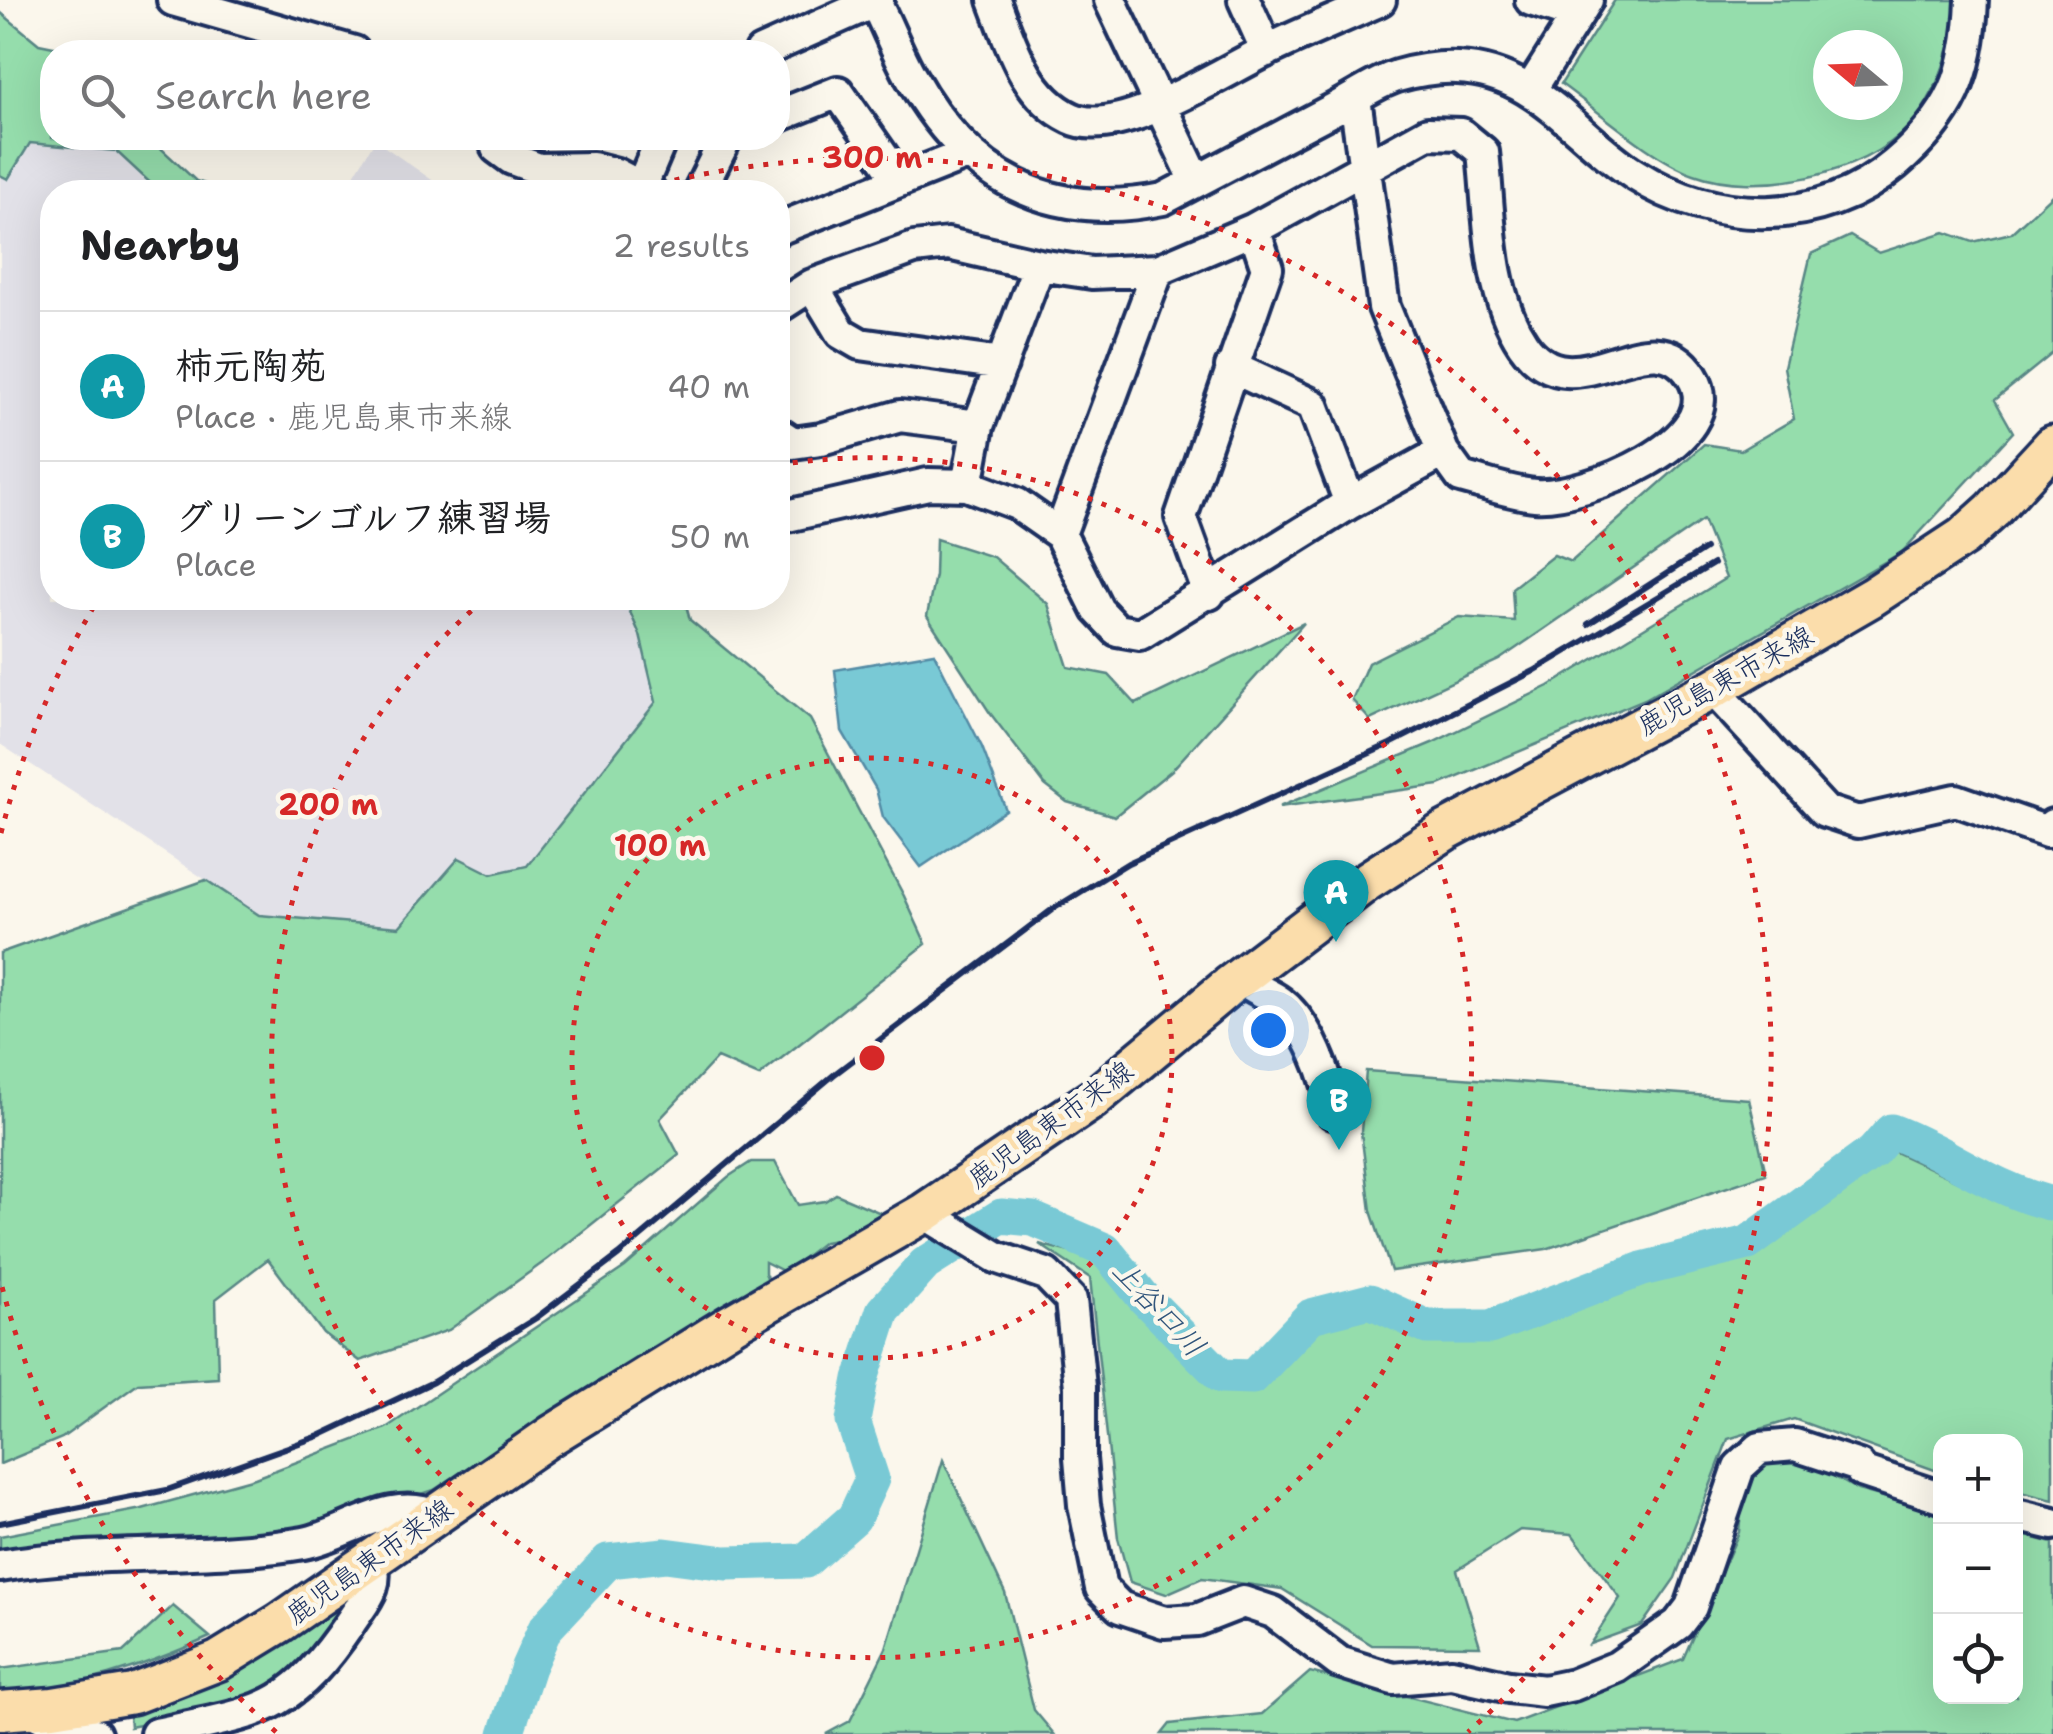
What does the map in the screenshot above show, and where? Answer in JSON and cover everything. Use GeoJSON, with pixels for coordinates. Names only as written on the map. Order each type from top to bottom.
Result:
{"type":"FeatureCollection","features":[{"type":"Feature","properties":{"kind":"main road","name":"鹿児島東市来線"},"geometry":{"type":"LineString","coordinates":[[14,1710],[132,1694],[218,1661],[552,1435],[924,1212],[1092,1099],[1240,977],[1366,882],[1445,831],[1712,689],[1872,597],[1963,536],[1993,510],[2053,445]]}},
{"type":"Feature","properties":{"kind":"street"},"geometry":{"type":"LineString","coordinates":[[172,0],[312,40]]}},
{"type":"Feature","properties":{"kind":"street"},"geometry":{"type":"LineString","coordinates":[[788,40],[876,0],[912,80],[967,154],[1023,188],[1056,202],[1126,206],[1163,198],[1396,76],[1451,68],[1485,70],[1530,89],[1636,175],[1676,194],[1737,212],[1768,214],[1816,208],[1856,191],[1912,150],[1939,118],[1962,75],[1970,45],[1972,0]]}},
{"type":"Feature","properties":{"kind":"street"},"geometry":{"type":"LineString","coordinates":[[994,0],[1020,67],[1031,84],[1074,120],[1090,122],[1159,106],[1267,50],[1380,0]]}},
{"type":"Feature","properties":{"kind":"street"},"geometry":{"type":"LineString","coordinates":[[1110,0],[1196,181]]}},
{"type":"Feature","properties":{"kind":"street"},"geometry":{"type":"LineString","coordinates":[[1244,0],[1267,50]]}},
{"type":"Feature","properties":{"kind":"street"},"geometry":{"type":"LineString","coordinates":[[1530,89],[1582,7],[1531,0]]}},
{"type":"Feature","properties":{"kind":"street"},"geometry":{"type":"LineString","coordinates":[[790,111],[838,92],[900,181]]}},
{"type":"Feature","properties":{"kind":"street"},"geometry":{"type":"LineString","coordinates":[[790,299],[812,285],[914,248],[948,244],[1092,273],[1158,270],[1254,228],[1362,169],[1428,134],[1460,134],[1482,152],[1490,250],[1510,318],[1522,343],[1548,367],[1584,372],[1640,354],[1674,357],[1691,374],[1698,390],[1699,405],[1680,440],[1593,487],[1536,496],[1460,478],[1443,452],[1384,307],[1362,169],[1355,98]]}},
{"type":"Feature","properties":{"kind":"street"},"geometry":{"type":"LineString","coordinates":[[500,150],[538,169],[593,168],[625,180]]}},
{"type":"Feature","properties":{"kind":"street"},"geometry":{"type":"LineString","coordinates":[[647,180],[657,150]]}},
{"type":"Feature","properties":{"kind":"street"},"geometry":{"type":"LineString","coordinates":[[705,180],[720,150]]}},
{"type":"Feature","properties":{"kind":"street"},"geometry":{"type":"LineString","coordinates":[[790,224],[967,154]]}},
{"type":"Feature","properties":{"kind":"street"},"geometry":{"type":"LineString","coordinates":[[1208,594],[1182,516],[1267,268],[1254,228]]}},
{"type":"Feature","properties":{"kind":"street"},"geometry":{"type":"LineString","coordinates":[[968,485],[978,426],[1040,265]]}},
{"type":"Feature","properties":{"kind":"street"},"geometry":{"type":"LineString","coordinates":[[1060,534],[1158,270]]}},
{"type":"Feature","properties":{"kind":"street"},"geometry":{"type":"LineString","coordinates":[[812,285],[841,333],[860,344],[1002,364]]}},
{"type":"Feature","properties":{"kind":"street"},"geometry":{"type":"LineString","coordinates":[[1231,367],[1314,405],[1350,503]]}},
{"type":"Feature","properties":{"kind":"street"},"geometry":{"type":"LineString","coordinates":[[790,441],[821,439],[900,416],[978,426]]}},
{"type":"Feature","properties":{"kind":"street"},"geometry":{"type":"LineString","coordinates":[[790,515],[928,484],[968,485],[1016,504],[1060,534],[1098,610],[1117,630],[1140,634],[1350,503],[1443,452]]}},
{"type":"Feature","properties":{"kind":"street"},"geometry":{"type":"LineString","coordinates":[[1712,689],[1824,811],[1858,822],[1956,800],[2048,832],[2053,825]]}},
{"type":"Feature","properties":{"kind":"street"},"geometry":{"type":"LineString","coordinates":[[1240,977],[1296,1016],[1331,1087],[1334,1113]]}},
{"type":"Feature","properties":{"kind":"street"},"geometry":{"type":"LineString","coordinates":[[924,1212],[996,1257],[1046,1274],[1071,1300],[1080,1387],[1084,1505],[1100,1588],[1120,1607],[1164,1622],[1197,1620],[1243,1602],[1273,1612],[1339,1662],[1393,1679],[1452,1674],[1544,1691],[1573,1686],[1617,1667],[1678,1624],[1691,1607],[1740,1467],[1760,1448],[1795,1444],[1858,1466],[1861,1471],[1933,1494]]}},
{"type":"Feature","properties":{"kind":"street"},"geometry":{"type":"LineString","coordinates":[[0,1566],[63,1558],[222,1553],[306,1542],[395,1511],[422,1510],[435,1516]]}},
{"type":"Feature","properties":{"kind":"street"},"geometry":{"type":"LineString","coordinates":[[2023,1517],[2053,1524]]}},
{"type":"Feature","properties":{"kind":"street"},"geometry":{"type":"LineString","coordinates":[[156,1734],[210,1728],[269,1706],[303,1683],[338,1642],[374,1584],[376,1574],[371,1560]]}},
{"type":"Feature","properties":{"kind":"street"},"geometry":{"type":"LineString","coordinates":[[14,1710],[68,1729],[96,1734]]}},
{"type":"Feature","properties":{"kind":"shaded area"},"geometry":{"type":"Polygon","coordinates":[[[30,143],[40,144],[40,150],[116,151],[147,180],[40,180],[40,610],[629,610],[640,635],[656,702],[527,866],[491,874],[459,858],[399,928],[259,915],[0,744],[0,175],[9,179],[30,143]]]}},
{"type":"Feature","properties":{"kind":"shaded area"},"geometry":{"type":"Polygon","coordinates":[[[369,150],[389,150],[432,180],[351,180],[369,150]]]}},
{"type":"Feature","properties":{"kind":"green space"},"geometry":{"type":"Polygon","coordinates":[[[1615,0],[1959,0],[1948,51],[1929,98],[1909,126],[1865,158],[1808,177],[1747,183],[1694,174],[1643,146],[1561,84],[1615,0]]]}},
{"type":"Feature","properties":{"kind":"green space"},"geometry":{"type":"Polygon","coordinates":[[[0,12],[40,44],[40,144],[30,143],[8,179],[0,175],[0,12]]]}},
{"type":"Feature","properties":{"kind":"green space"},"geometry":{"type":"Polygon","coordinates":[[[105,150],[163,150],[195,180],[147,180],[116,151],[105,150]]]}},
{"type":"Feature","properties":{"kind":"green space"},"geometry":{"type":"Polygon","coordinates":[[[2053,194],[2053,353],[1995,400],[2013,432],[1902,552],[1645,699],[1439,785],[1279,807],[1432,743],[1549,686],[1726,578],[1703,520],[1499,660],[1370,720],[1352,700],[1368,663],[1459,617],[1514,621],[1512,588],[1554,555],[1571,562],[1704,444],[1741,450],[1794,419],[1784,367],[1811,254],[1850,236],[1879,253],[1945,232],[1973,242],[2011,233],[2053,194]]]}},
{"type":"Feature","properties":{"kind":"green space"},"geometry":{"type":"Polygon","coordinates":[[[936,539],[993,557],[1048,604],[1068,667],[1109,675],[1136,704],[1304,623],[1172,770],[1115,816],[1067,802],[1045,785],[990,713],[927,616],[935,575],[936,539]]]}},
{"type":"Feature","properties":{"kind":"green space"},"geometry":{"type":"Polygon","coordinates":[[[629,610],[687,610],[690,620],[810,719],[926,944],[759,1076],[717,1058],[660,1119],[679,1155],[548,1259],[449,1330],[360,1361],[323,1333],[268,1259],[216,1299],[218,1378],[138,1383],[62,1438],[0,1464],[0,953],[206,880],[259,915],[399,927],[459,858],[491,874],[527,866],[656,702],[640,635],[629,610]]]}},
{"type":"Feature","properties":{"kind":"green space"},"geometry":{"type":"Polygon","coordinates":[[[1366,1071],[1749,1099],[1766,1174],[1546,1249],[1391,1271],[1371,1211],[1361,1132],[1366,1071]]]}},
{"type":"Feature","properties":{"kind":"green space"},"geometry":{"type":"Polygon","coordinates":[[[1891,1150],[2022,1211],[2053,1217],[2053,1500],[2023,1493],[2023,1434],[1933,1434],[1933,1469],[1794,1419],[1728,1439],[1675,1578],[1642,1625],[1590,1644],[1620,1598],[1572,1534],[1520,1530],[1457,1570],[1480,1646],[1372,1645],[1282,1589],[1202,1578],[1166,1594],[1130,1582],[1118,1538],[1090,1278],[1039,1244],[1096,1259],[1217,1389],[1253,1389],[1314,1326],[1363,1314],[1426,1338],[1496,1340],[1652,1279],[1765,1250],[1891,1150]]]}},
{"type":"Feature","properties":{"kind":"green space"},"geometry":{"type":"Polygon","coordinates":[[[751,1162],[775,1162],[798,1205],[825,1201],[836,1194],[881,1213],[847,1238],[824,1242],[785,1272],[765,1262],[770,1284],[541,1419],[434,1490],[309,1531],[0,1558],[0,1536],[142,1509],[255,1478],[386,1428],[625,1267],[728,1177],[751,1162]]]}},
{"type":"Feature","properties":{"kind":"green space"},"geometry":{"type":"Polygon","coordinates":[[[1763,1459],[1812,1464],[1858,1490],[1933,1510],[1933,1704],[2023,1704],[2023,1535],[2053,1543],[2053,1734],[1162,1734],[1170,1724],[1262,1714],[1310,1672],[1514,1723],[1683,1659],[1739,1532],[1742,1499],[1763,1459]]]}},
{"type":"Feature","properties":{"kind":"green space"},"geometry":{"type":"Polygon","coordinates":[[[943,1460],[1005,1593],[1034,1710],[1054,1734],[826,1734],[850,1721],[886,1648],[943,1460]]]}},
{"type":"Feature","properties":{"kind":"green space"},"geometry":{"type":"Polygon","coordinates":[[[364,1582],[292,1680],[248,1704],[130,1727],[129,1715],[200,1689],[252,1662],[364,1582]]]}},
{"type":"Feature","properties":{"kind":"green space"},"geometry":{"type":"Polygon","coordinates":[[[173,1606],[210,1637],[160,1658],[81,1682],[0,1690],[0,1669],[123,1652],[173,1606]]]}},
{"type":"Feature","properties":{"kind":"water"},"geometry":{"type":"Polygon","coordinates":[[[934,653],[982,747],[1006,810],[921,867],[883,817],[876,789],[842,731],[835,670],[934,653]]]}},
{"type":"Feature","properties":{"kind":"waterway","name":"上谷口川"},"geometry":{"type":"LineString","coordinates":[[506,1734],[545,1629],[608,1561],[665,1555],[726,1563],[805,1561],[854,1518],[872,1479],[853,1421],[861,1379],[883,1311],[925,1264],[1001,1216],[1033,1219],[1105,1250],[1145,1299],[1221,1376],[1253,1377],[1311,1316],[1370,1301],[1427,1327],[1490,1327],[1642,1269],[1748,1243],[1873,1152],[1891,1131],[1991,1181],[2053,1204]]}},
{"type":"Feature","properties":{"kind":"railway"},"geometry":{"type":"LineString","coordinates":[[1588,624],[1705,549]]}},
{"type":"Feature","properties":{"kind":"railway"},"geometry":{"type":"LineString","coordinates":[[0,1523],[167,1490],[319,1436],[433,1382],[536,1318],[619,1255],[836,1073],[1053,909],[1128,863],[1390,744],[1534,671],[1713,564]]}},
{"type":"Feature","properties":{"kind":"place","name":"柿元陶苑"},"geometry":{"type":"Point","coordinates":[1336,942]}},
{"type":"Feature","properties":{"kind":"place","name":"グリーンゴルフ練習場"},"geometry":{"type":"Point","coordinates":[1339,1150]}}]}
